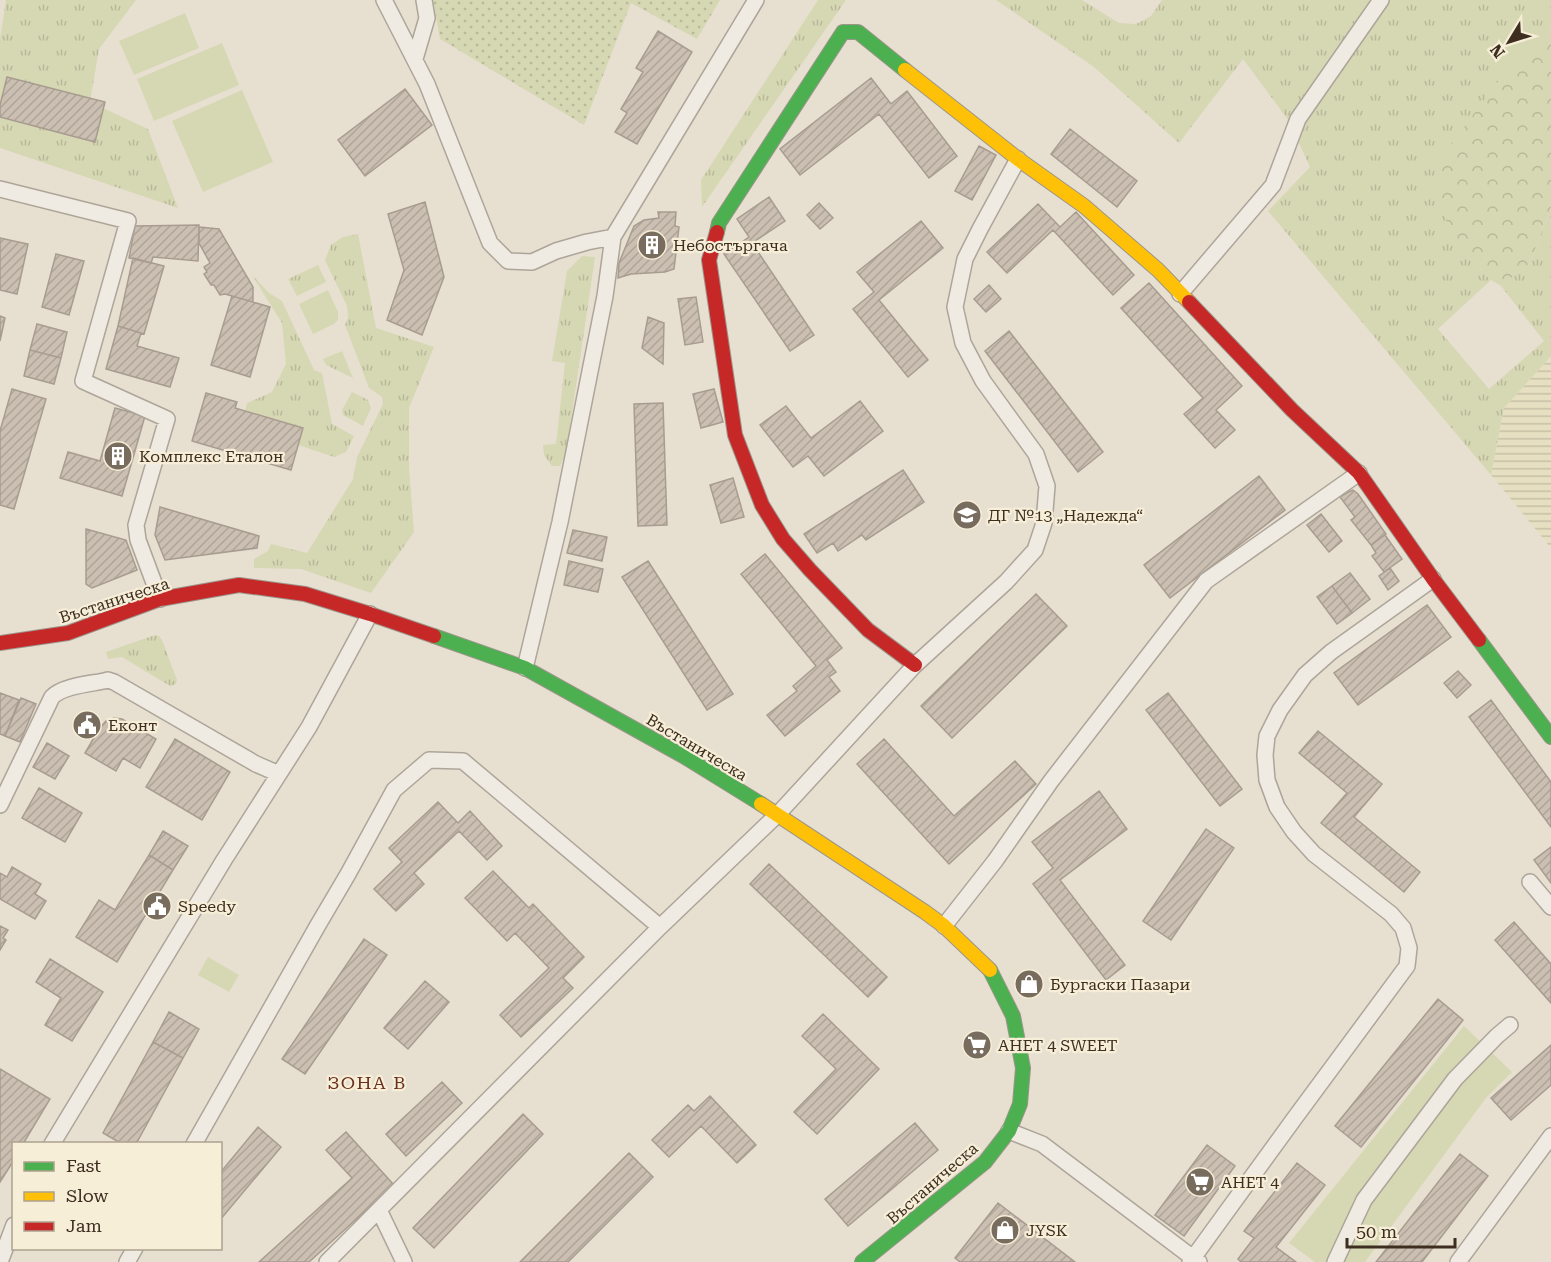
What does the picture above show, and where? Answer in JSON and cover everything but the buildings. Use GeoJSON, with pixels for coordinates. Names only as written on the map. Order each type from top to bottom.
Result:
{"type":"FeatureCollection","features":[{"type":"Feature","properties":{"kind":"street"},"geometry":{"type":"LineString","coordinates":[[384,0],[427,84],[490,243],[508,261],[532,262],[556,251],[613,237]]}},
{"type":"Feature","properties":{"kind":"street"},"geometry":{"type":"LineString","coordinates":[[415,59],[427,18],[424,0]]}},
{"type":"Feature","properties":{"kind":"street"},"geometry":{"type":"LineString","coordinates":[[525,668],[560,522],[605,296],[613,237],[756,0]]}},
{"type":"Feature","properties":{"kind":"street"},"geometry":{"type":"LineString","coordinates":[[1180,294],[1273,185],[1298,119],[1381,0]]}},
{"type":"Feature","properties":{"kind":"street"},"geometry":{"type":"LineString","coordinates":[[915,665],[868,630],[810,570],[775,528],[762,505],[735,435],[709,260],[719,223],[843,32],[858,32],[1018,159],[1084,206],[1158,270],[1292,410],[1359,473],[1433,579],[1551,737]]}},
{"type":"Feature","properties":{"kind":"street"},"geometry":{"type":"LineString","coordinates":[[327,1262],[660,927],[778,814],[915,665],[1006,582],[1035,550],[1044,523],[1047,486],[1036,454],[983,381],[963,344],[955,307],[965,259],[1018,159]]}},
{"type":"Feature","properties":{"kind":"street"},"geometry":{"type":"LineString","coordinates":[[0,189],[128,221],[83,381],[167,419],[136,525],[138,540],[160,599]]}},
{"type":"Feature","properties":{"kind":"street"},"geometry":{"type":"LineString","coordinates":[[944,926],[1206,581],[1359,473]]}},
{"type":"Feature","properties":{"kind":"street"},"geometry":{"type":"LineString","coordinates":[[1009,1131],[1042,1144],[1194,1260],[1301,1109],[1407,966],[1409,948],[1403,928],[1391,914],[1314,854],[1294,832],[1277,807],[1267,780],[1265,754],[1267,736],[1280,710],[1305,675],[1331,652],[1433,579]]}},
{"type":"Feature","properties":{"kind":"street","name":"Въстаническа"},"geometry":{"type":"LineString","coordinates":[[0,643],[68,633],[160,599],[239,585],[304,594],[370,614],[525,668],[685,757],[778,814],[944,926],[992,974],[1012,1016],[1023,1068],[1020,1104],[1009,1131],[985,1162],[862,1262]]}},
{"type":"Feature","properties":{"kind":"street"},"geometry":{"type":"LineString","coordinates":[[53,1142],[218,870],[309,727],[370,614]]}},
{"type":"Feature","properties":{"kind":"street"},"geometry":{"type":"LineString","coordinates":[[0,805],[52,697],[63,689],[108,680],[256,764],[279,774]]}},
{"type":"Feature","properties":{"kind":"street"},"geometry":{"type":"LineString","coordinates":[[195,1142],[394,789],[429,760],[463,761],[660,927]]}},
{"type":"Feature","properties":{"kind":"street"},"geometry":{"type":"LineString","coordinates":[[1530,882],[1551,907]]}},
{"type":"Feature","properties":{"kind":"street"},"geometry":{"type":"LineString","coordinates":[[1335,1262],[1364,1200],[1406,1143],[1455,1079],[1510,1025]]}},
{"type":"Feature","properties":{"kind":"street"},"geometry":{"type":"LineString","coordinates":[[1458,1262],[1551,1136]]}},
{"type":"Feature","properties":{"kind":"street"},"geometry":{"type":"LineString","coordinates":[[379,1210],[404,1262]]}},
{"type":"Feature","properties":{"kind":"street"},"geometry":{"type":"LineString","coordinates":[[0,1262],[12,1230]]}},
{"type":"Feature","properties":{"kind":"shaded area"},"geometry":{"type":"Polygon","coordinates":[[[1551,356],[1551,548],[1491,475],[1504,408],[1551,356]]]}},
{"type":"Feature","properties":{"kind":"green space"},"geometry":{"type":"Polygon","coordinates":[[[6,0],[136,0],[99,49],[90,102],[148,129],[178,208],[0,148],[0,39],[6,0]]]}},
{"type":"Feature","properties":{"kind":"green space"},"geometry":{"type":"Polygon","coordinates":[[[433,0],[720,0],[697,39],[631,3],[584,125],[440,39],[433,0]]]}},
{"type":"Feature","properties":{"kind":"green space"},"geometry":{"type":"Polygon","coordinates":[[[818,0],[846,0],[702,207],[701,180],[818,0]]]}},
{"type":"Feature","properties":{"kind":"green space"},"geometry":{"type":"Polygon","coordinates":[[[996,0],[1082,0],[1119,23],[1136,24],[1151,16],[1162,0],[1551,0],[1551,30],[1496,84],[1450,239],[1491,280],[1438,329],[1489,389],[1544,341],[1501,286],[1530,263],[1551,207],[1551,356],[1504,408],[1491,475],[1268,211],[1310,167],[1289,121],[1243,59],[1179,143],[1094,67],[996,0]]]}},
{"type":"Feature","properties":{"kind":"green space"},"geometry":{"type":"Polygon","coordinates":[[[185,13],[199,48],[134,75],[119,41],[185,13]]]}},
{"type":"Feature","properties":{"kind":"green space"},"geometry":{"type":"Polygon","coordinates":[[[1551,30],[1551,207],[1530,263],[1501,286],[1491,280],[1450,239],[1435,166],[1496,84],[1551,30]]]}},
{"type":"Feature","properties":{"kind":"green space"},"geometry":{"type":"Polygon","coordinates":[[[222,43],[239,85],[154,121],[137,79],[222,43]]]}},
{"type":"Feature","properties":{"kind":"green space"},"geometry":{"type":"Polygon","coordinates":[[[242,90],[273,162],[203,192],[172,121],[242,90]]]}},
{"type":"Feature","properties":{"kind":"green space"},"geometry":{"type":"Polygon","coordinates":[[[358,234],[376,328],[434,347],[409,408],[409,467],[414,532],[371,593],[301,569],[254,568],[254,559],[268,551],[271,544],[307,553],[353,479],[357,457],[383,404],[382,397],[369,388],[345,325],[348,317],[347,306],[325,260],[331,245],[343,237],[358,234]]]}},
{"type":"Feature","properties":{"kind":"green space"},"geometry":{"type":"Polygon","coordinates":[[[582,256],[595,257],[566,453],[560,466],[552,466],[544,455],[543,445],[556,444],[565,363],[552,361],[567,271],[582,256]]]}},
{"type":"Feature","properties":{"kind":"green space"},"geometry":{"type":"Polygon","coordinates":[[[318,265],[326,282],[297,296],[288,279],[318,265]]]}},
{"type":"Feature","properties":{"kind":"green space"},"geometry":{"type":"Polygon","coordinates":[[[252,275],[269,293],[282,301],[314,370],[322,373],[332,424],[354,436],[346,452],[334,457],[298,445],[303,428],[245,411],[247,403],[272,392],[286,364],[282,323],[252,275]]]}},
{"type":"Feature","properties":{"kind":"green space"},"geometry":{"type":"Polygon","coordinates":[[[328,290],[338,312],[338,320],[313,334],[299,304],[328,290]]]}},
{"type":"Feature","properties":{"kind":"green space"},"geometry":{"type":"Polygon","coordinates":[[[342,351],[353,378],[326,365],[323,359],[342,351]]]}},
{"type":"Feature","properties":{"kind":"green space"},"geometry":{"type":"Polygon","coordinates":[[[352,392],[368,400],[371,408],[363,426],[343,415],[342,410],[352,392]]]}},
{"type":"Feature","properties":{"kind":"green space"},"geometry":{"type":"Polygon","coordinates":[[[155,635],[162,640],[177,680],[176,684],[170,686],[122,657],[108,659],[106,652],[155,635]]]}},
{"type":"Feature","properties":{"kind":"green space"},"geometry":{"type":"Polygon","coordinates":[[[208,957],[239,975],[229,992],[198,975],[208,957]]]}},
{"type":"Feature","properties":{"kind":"green space"},"geometry":{"type":"Polygon","coordinates":[[[1464,1026],[1512,1072],[1486,1098],[1365,1262],[1315,1262],[1289,1243],[1464,1026]]]}},
{"type":"Feature","properties":{"kind":"traffic: fast"},"geometry":{"type":"LineString","coordinates":[[717,232],[719,223],[843,32],[858,32],[905,70]]}},
{"type":"Feature","properties":{"kind":"traffic: fast"},"geometry":{"type":"LineString","coordinates":[[434,636],[525,668],[685,757],[761,804]]}},
{"type":"Feature","properties":{"kind":"traffic: fast"},"geometry":{"type":"LineString","coordinates":[[1479,640],[1551,737]]}},
{"type":"Feature","properties":{"kind":"traffic: fast"},"geometry":{"type":"LineString","coordinates":[[862,1262],[985,1162],[1009,1131],[1020,1104],[1023,1068],[1013,1016],[990,970]]}},
{"type":"Feature","properties":{"kind":"traffic: slow"},"geometry":{"type":"LineString","coordinates":[[905,70],[1018,159],[1084,206],[1158,270],[1189,302]]}},
{"type":"Feature","properties":{"kind":"traffic: slow"},"geometry":{"type":"LineString","coordinates":[[761,804],[925,912],[944,926],[990,970]]}},
{"type":"Feature","properties":{"kind":"traffic: jam"},"geometry":{"type":"LineString","coordinates":[[717,232],[709,260],[735,435],[762,505],[783,539],[810,570],[868,630],[915,665]]}},
{"type":"Feature","properties":{"kind":"traffic: jam"},"geometry":{"type":"LineString","coordinates":[[1189,302],[1292,410],[1359,473],[1479,640]]}},
{"type":"Feature","properties":{"kind":"traffic: jam"},"geometry":{"type":"LineString","coordinates":[[0,643],[68,633],[160,599],[239,585],[305,594],[434,636]]}},
{"type":"Feature","properties":{"kind":"place","name":"Небостъргача"},"geometry":{"type":"Point","coordinates":[652,245]}},
{"type":"Feature","properties":{"kind":"place","name":"Комплекс Еталон"},"geometry":{"type":"Point","coordinates":[118,456]}},
{"type":"Feature","properties":{"kind":"place","name":"ДГ №13 „Надежда“"},"geometry":{"type":"Point","coordinates":[967,515]}},
{"type":"Feature","properties":{"kind":"place","name":"Еконт"},"geometry":{"type":"Point","coordinates":[87,725]}},
{"type":"Feature","properties":{"kind":"place","name":"Speedy"},"geometry":{"type":"Point","coordinates":[157,906]}},
{"type":"Feature","properties":{"kind":"place","name":"Бургаски Пазари"},"geometry":{"type":"Point","coordinates":[1029,984]}},
{"type":"Feature","properties":{"kind":"place","name":"АНЕТ 4 SWEET"},"geometry":{"type":"Point","coordinates":[977,1045]}},
{"type":"Feature","properties":{"kind":"place","name":"АНЕТ 4"},"geometry":{"type":"Point","coordinates":[1200,1182]}},
{"type":"Feature","properties":{"kind":"place","name":"JYSK"},"geometry":{"type":"Point","coordinates":[1005,1230]}},
{"type":"Feature","properties":{"kind":"district","name":"ЗОНА В"},"geometry":{"type":"Point","coordinates":[367,1083]}}]}
